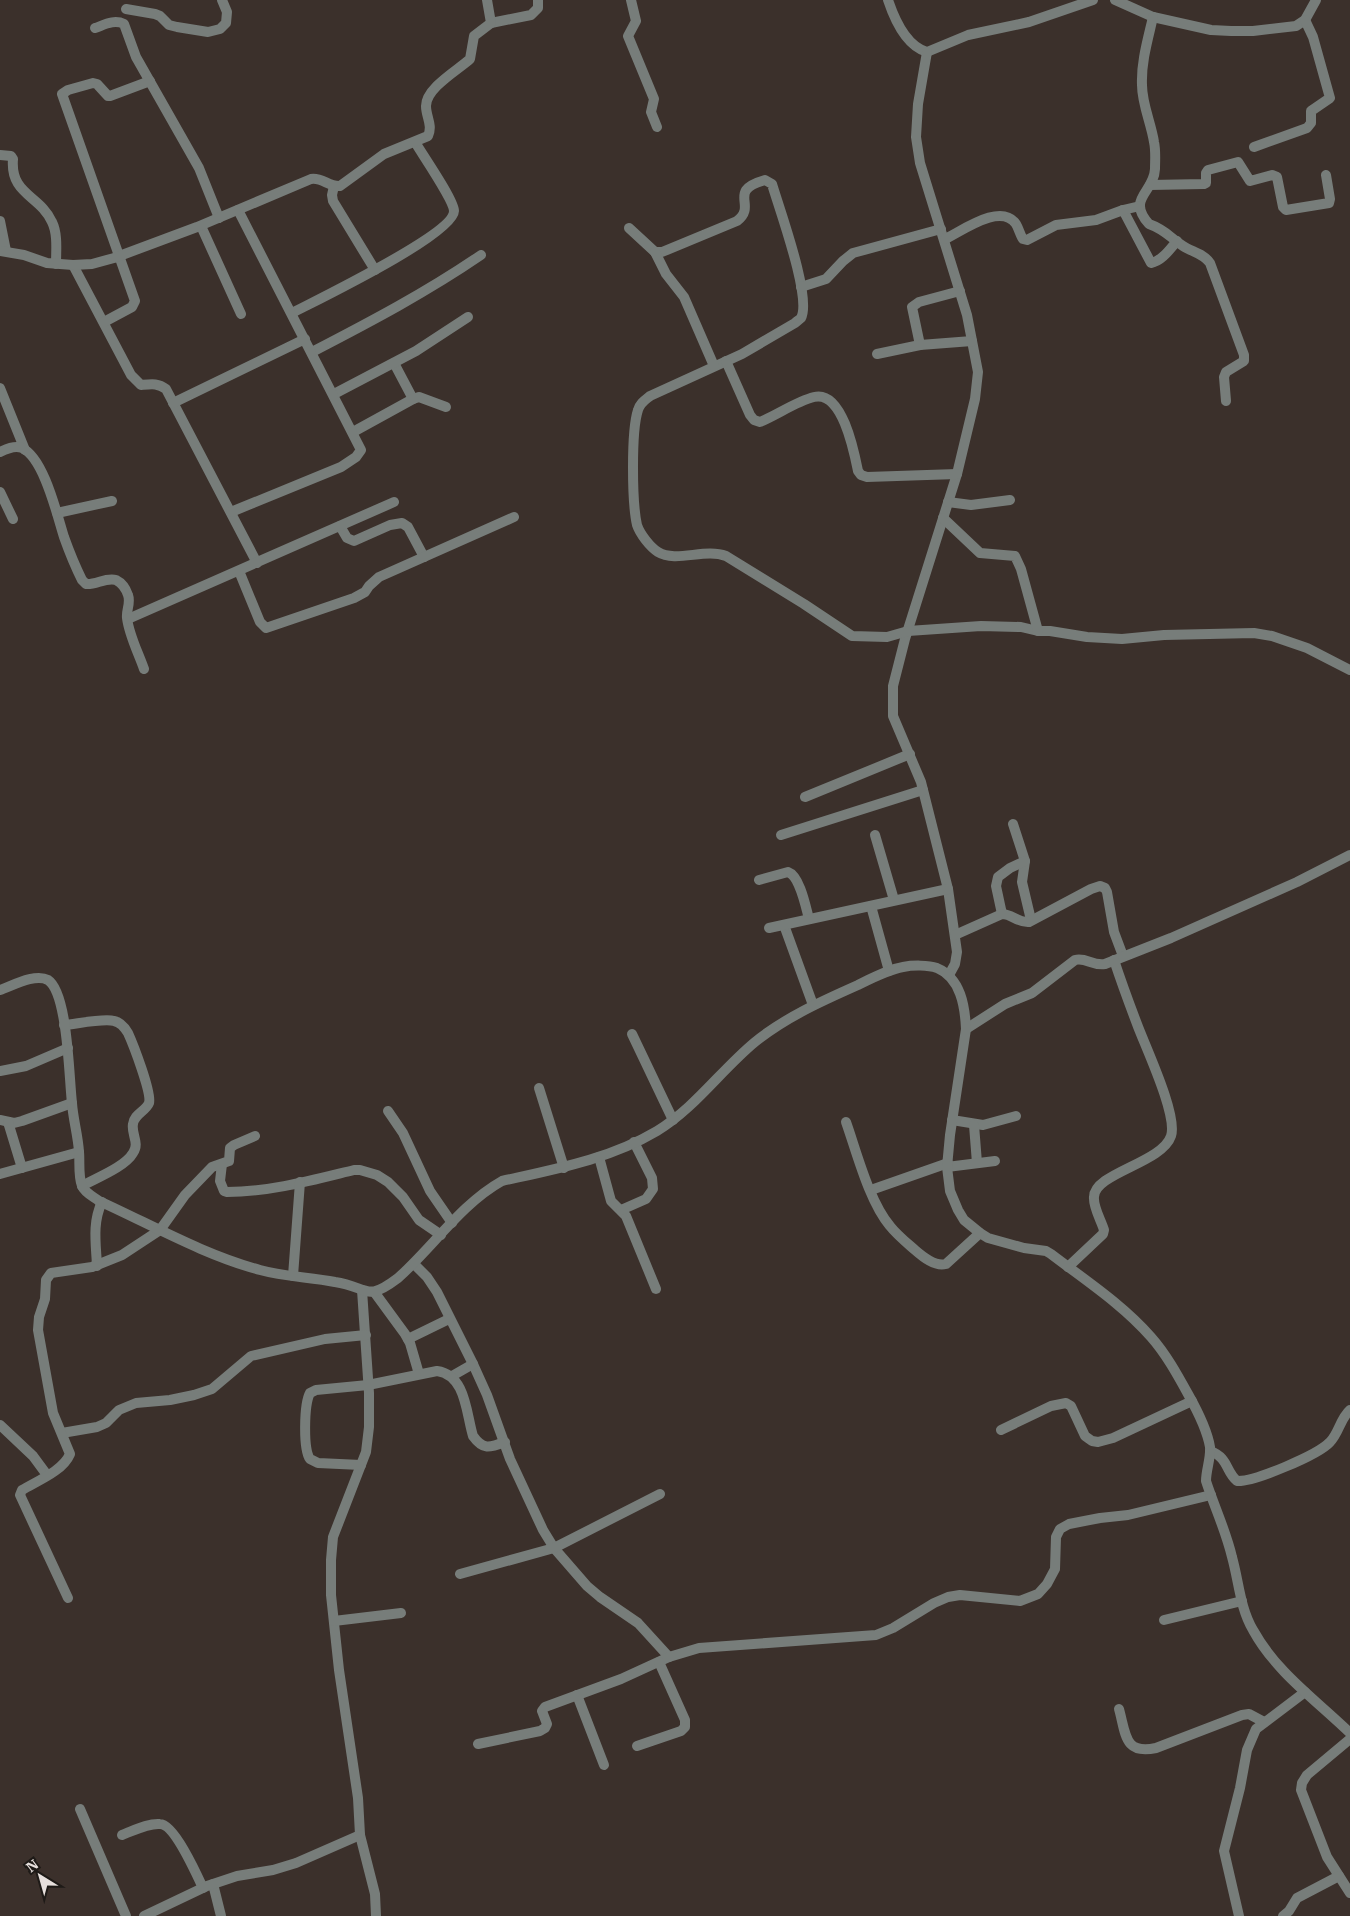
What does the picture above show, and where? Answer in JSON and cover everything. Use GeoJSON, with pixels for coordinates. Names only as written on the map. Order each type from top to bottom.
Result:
{"type":"FeatureCollection","features":[{"type":"Feature","properties":{"kind":"street"},"geometry":{"type":"LineString","coordinates":[[126,9],[155,14],[160,16],[169,25],[208,32],[220,29],[226,23],[227,12],[222,0]]}},
{"type":"Feature","properties":{"kind":"street"},"geometry":{"type":"LineString","coordinates":[[486,0],[491,23]]}},
{"type":"Feature","properties":{"kind":"street"},"geometry":{"type":"LineString","coordinates":[[0,223],[3,251],[47,263],[92,264],[120,256],[201,226],[311,179],[318,178],[334,186],[347,182],[384,154],[428,136],[430,126],[426,109],[427,99],[442,81],[470,59],[474,36],[491,23],[531,14],[538,8],[538,0]]}},
{"type":"Feature","properties":{"kind":"street"},"geometry":{"type":"LineString","coordinates":[[631,0],[636,21],[628,36],[654,99],[651,112],[657,127]]}},
{"type":"Feature","properties":{"kind":"street"},"geometry":{"type":"LineString","coordinates":[[888,0],[895,18],[909,39],[917,47],[927,52],[968,35],[1029,22],[1094,0]]}},
{"type":"Feature","properties":{"kind":"street"},"geometry":{"type":"LineString","coordinates":[[1115,0],[1153,17],[1212,30],[1231,31],[1253,31],[1296,26],[1305,20],[1316,0]]}},
{"type":"Feature","properties":{"kind":"street"},"geometry":{"type":"LineString","coordinates":[[1153,17],[1144,58],[1142,86],[1155,144],[1155,172],[1150,185],[1142,196],[1140,206],[1149,224],[1162,229],[1184,247],[1201,254],[1210,263],[1244,356],[1244,361],[1226,372],[1224,377],[1226,401]]}},
{"type":"Feature","properties":{"kind":"street"},"geometry":{"type":"LineString","coordinates":[[1254,147],[1307,128],[1311,123],[1311,111],[1330,98],[1313,37],[1305,20]]}},
{"type":"Feature","properties":{"kind":"street"},"geometry":{"type":"LineString","coordinates":[[95,28],[113,22],[124,24],[136,57],[199,168],[219,218]]}},
{"type":"Feature","properties":{"kind":"street"},"geometry":{"type":"LineString","coordinates":[[927,52],[918,104],[916,137],[920,163],[968,315],[978,372],[976,390],[957,474],[906,640],[893,686],[892,703],[893,716],[923,790],[948,889],[957,952],[955,964],[949,975]]}},
{"type":"Feature","properties":{"kind":"street"},"geometry":{"type":"LineString","coordinates":[[104,322],[132,307],[135,300],[62,94],[68,90],[93,83],[97,84],[110,96],[150,81]]}},
{"type":"Feature","properties":{"kind":"street"},"geometry":{"type":"LineString","coordinates":[[292,313],[375,270],[427,239],[453,215],[454,209],[447,194],[414,142]]}},
{"type":"Feature","properties":{"kind":"street"},"geometry":{"type":"LineString","coordinates":[[0,155],[11,156],[13,159],[12,170],[16,181],[51,219],[56,236],[56,264]]}},
{"type":"Feature","properties":{"kind":"street"},"geometry":{"type":"LineString","coordinates":[[1150,185],[1204,184],[1207,181],[1206,173],[1208,170],[1238,162],[1250,181],[1272,175],[1277,177],[1283,207],[1286,210],[1329,203],[1326,175]]}},
{"type":"Feature","properties":{"kind":"street"},"geometry":{"type":"LineString","coordinates":[[655,252],[662,252],[736,221],[745,212],[744,190],[765,180],[772,184],[802,288],[801,318],[795,323],[726,361],[650,396],[641,403],[637,412],[634,443],[635,509],[638,527],[648,543],[657,552],[666,555],[718,553],[726,556],[852,636],[887,637],[906,640],[981,626],[1021,627],[1087,637],[1122,639],[1164,635],[1254,633],[1272,636],[1307,648],[1350,670]]}},
{"type":"Feature","properties":{"kind":"street"},"geometry":{"type":"LineString","coordinates":[[334,186],[333,201],[375,270]]}},
{"type":"Feature","properties":{"kind":"street"},"geometry":{"type":"LineString","coordinates":[[945,239],[993,216],[1005,216],[1011,220],[1017,226],[1024,240],[1056,225],[1096,220],[1122,210],[1140,206]]}},
{"type":"Feature","properties":{"kind":"street"},"geometry":{"type":"LineString","coordinates":[[231,512],[341,467],[356,457],[361,450],[334,394],[238,210]]}},
{"type":"Feature","properties":{"kind":"street"},"geometry":{"type":"LineString","coordinates":[[1122,210],[1151,263],[1166,254],[1177,241]]}},
{"type":"Feature","properties":{"kind":"street"},"geometry":{"type":"LineString","coordinates":[[201,226],[241,314]]}},
{"type":"Feature","properties":{"kind":"street"},"geometry":{"type":"LineString","coordinates":[[629,228],[655,252],[666,274],[684,297],[714,366]]}},
{"type":"Feature","properties":{"kind":"street"},"geometry":{"type":"LineString","coordinates":[[802,288],[826,279],[843,261],[854,253],[941,229]]}},
{"type":"Feature","properties":{"kind":"street"},"geometry":{"type":"LineString","coordinates":[[312,352],[407,302],[444,280],[481,254]]}},
{"type":"Feature","properties":{"kind":"street"},"geometry":{"type":"LineString","coordinates":[[74,265],[136,383],[141,385],[160,385],[166,389],[257,563]]}},
{"type":"Feature","properties":{"kind":"street"},"geometry":{"type":"LineString","coordinates":[[920,345],[912,313],[914,305],[960,291]]}},
{"type":"Feature","properties":{"kind":"street"},"geometry":{"type":"LineString","coordinates":[[334,394],[394,363],[468,317]]}},
{"type":"Feature","properties":{"kind":"street"},"geometry":{"type":"LineString","coordinates":[[173,403],[305,339]]}},
{"type":"Feature","properties":{"kind":"street"},"geometry":{"type":"LineString","coordinates":[[877,354],[920,345],[972,341]]}},
{"type":"Feature","properties":{"kind":"street"},"geometry":{"type":"LineString","coordinates":[[726,361],[754,420],[760,422],[814,397],[828,399],[837,408],[846,426],[858,471],[861,475],[957,474]]}},
{"type":"Feature","properties":{"kind":"street"},"geometry":{"type":"LineString","coordinates":[[394,363],[413,399]]}},
{"type":"Feature","properties":{"kind":"street"},"geometry":{"type":"LineString","coordinates":[[0,388],[2,403],[17,426],[26,450],[47,481],[76,568],[82,580],[86,584],[90,584],[113,579],[119,581],[125,587],[130,603],[128,619],[130,632],[144,669]]}},
{"type":"Feature","properties":{"kind":"street"},"geometry":{"type":"LineString","coordinates":[[353,432],[413,399],[419,398],[446,408]]}},
{"type":"Feature","properties":{"kind":"street"},"geometry":{"type":"LineString","coordinates":[[0,452],[13,447],[20,447],[26,450]]}},
{"type":"Feature","properties":{"kind":"street"},"geometry":{"type":"LineString","coordinates":[[0,492],[13,519]]}},
{"type":"Feature","properties":{"kind":"street"},"geometry":{"type":"LineString","coordinates":[[948,502],[971,505],[1010,500]]}},
{"type":"Feature","properties":{"kind":"street"},"geometry":{"type":"LineString","coordinates":[[57,513],[112,501]]}},
{"type":"Feature","properties":{"kind":"street"},"geometry":{"type":"LineString","coordinates":[[128,619],[394,502]]}},
{"type":"Feature","properties":{"kind":"street"},"geometry":{"type":"LineString","coordinates":[[239,571],[260,622],[266,628],[354,598],[366,592],[369,586],[379,577],[514,517]]}},
{"type":"Feature","properties":{"kind":"street"},"geometry":{"type":"LineString","coordinates":[[943,518],[980,553],[1015,556],[1021,569],[1038,631]]}},
{"type":"Feature","properties":{"kind":"street"},"geometry":{"type":"LineString","coordinates":[[340,526],[347,538],[354,541],[390,525],[402,523],[408,527],[424,557]]}},
{"type":"Feature","properties":{"kind":"street"},"geometry":{"type":"LineString","coordinates":[[804,798],[910,754]]}},
{"type":"Feature","properties":{"kind":"street"},"geometry":{"type":"LineString","coordinates":[[781,836],[923,790]]}},
{"type":"Feature","properties":{"kind":"street"},"geometry":{"type":"LineString","coordinates":[[1014,824],[1025,861],[1022,882],[1031,920]]}},
{"type":"Feature","properties":{"kind":"street"},"geometry":{"type":"LineString","coordinates":[[875,835],[894,900]]}},
{"type":"Feature","properties":{"kind":"street"},"geometry":{"type":"LineString","coordinates":[[966,1030],[1005,1004],[1032,993],[1075,960],[1080,959],[1096,965],[1104,964],[1171,938],[1297,882],[1350,855]]}},
{"type":"Feature","properties":{"kind":"street"},"geometry":{"type":"LineString","coordinates":[[1002,914],[996,886],[998,877],[1010,868],[1025,861]]}},
{"type":"Feature","properties":{"kind":"street"},"geometry":{"type":"LineString","coordinates":[[759,880],[788,872],[794,875],[810,919]]}},
{"type":"Feature","properties":{"kind":"street"},"geometry":{"type":"LineString","coordinates":[[955,935],[1002,914],[1007,914],[1023,922],[1031,920],[1091,889],[1102,887],[1107,892],[1118,958],[1161,1084],[1171,1119],[1172,1134],[1166,1145],[1152,1156],[1120,1172],[1100,1185],[1096,1190],[1093,1199],[1104,1230],[1103,1234],[1068,1267]]}},
{"type":"Feature","properties":{"kind":"street"},"geometry":{"type":"LineString","coordinates":[[769,928],[948,889]]}},
{"type":"Feature","properties":{"kind":"street"},"geometry":{"type":"LineString","coordinates":[[871,906],[889,971]]}},
{"type":"Feature","properties":{"kind":"street"},"geometry":{"type":"LineString","coordinates":[[784,925],[813,1005]]}},
{"type":"Feature","properties":{"kind":"street"},"geometry":{"type":"LineString","coordinates":[[0,990],[31,979],[41,978],[48,980],[55,990],[68,1048],[72,1103],[82,1186],[90,1195],[160,1230],[216,1255],[253,1268],[336,1282],[374,1292],[386,1288],[414,1264],[483,1192],[502,1181],[564,1168],[599,1157],[658,1130],[672,1120],[754,1043],[774,1028],[813,1005],[889,971],[904,967],[932,966],[949,975],[962,997],[966,1013],[966,1030],[947,1165],[950,1191],[958,1210],[964,1220],[980,1234],[988,1238],[1024,1248],[1046,1251],[1126,1312],[1150,1336],[1165,1355],[1192,1401],[1204,1426],[1210,1451],[1206,1473],[1211,1495],[1232,1557],[1242,1600],[1252,1629],[1262,1646],[1277,1664],[1350,1733]]}},
{"type":"Feature","properties":{"kind":"street"},"geometry":{"type":"LineString","coordinates":[[64,1025],[112,1020],[120,1023],[127,1032],[144,1078],[149,1100],[144,1110],[134,1120],[132,1126],[136,1147],[133,1154],[124,1163],[82,1186]]}},
{"type":"Feature","properties":{"kind":"street"},"geometry":{"type":"LineString","coordinates":[[632,1034],[672,1120]]}},
{"type":"Feature","properties":{"kind":"street"},"geometry":{"type":"LineString","coordinates":[[0,1071],[26,1066],[68,1048]]}},
{"type":"Feature","properties":{"kind":"street"},"geometry":{"type":"LineString","coordinates":[[539,1088],[564,1168]]}},
{"type":"Feature","properties":{"kind":"street"},"geometry":{"type":"LineString","coordinates":[[22,1168],[4,1121],[22,1121],[72,1103]]}},
{"type":"Feature","properties":{"kind":"street"},"geometry":{"type":"LineString","coordinates":[[388,1111],[403,1134],[430,1191],[452,1223]]}},
{"type":"Feature","properties":{"kind":"street"},"geometry":{"type":"LineString","coordinates":[[952,1120],[974,1124],[990,1124],[1016,1116]]}},
{"type":"Feature","properties":{"kind":"street"},"geometry":{"type":"LineString","coordinates":[[846,1122],[876,1204],[890,1226],[920,1255],[942,1265],[953,1259],[980,1234]]}},
{"type":"Feature","properties":{"kind":"street"},"geometry":{"type":"LineString","coordinates":[[974,1124],[977,1162]]}},
{"type":"Feature","properties":{"kind":"street"},"geometry":{"type":"LineString","coordinates":[[68,1598],[20,1495],[22,1490],[60,1467],[68,1460],[70,1454],[53,1413],[38,1330],[39,1317],[45,1299],[46,1280],[51,1272],[97,1266],[122,1255],[160,1230],[184,1195],[212,1167],[228,1161],[230,1148],[254,1136]]}},
{"type":"Feature","properties":{"kind":"street"},"geometry":{"type":"LineString","coordinates":[[621,1210],[646,1199],[653,1189],[652,1178],[634,1142]]}},
{"type":"Feature","properties":{"kind":"street"},"geometry":{"type":"LineString","coordinates":[[0,1174],[79,1152]]}},
{"type":"Feature","properties":{"kind":"street"},"geometry":{"type":"LineString","coordinates":[[599,1157],[611,1201],[626,1216],[656,1289]]}},
{"type":"Feature","properties":{"kind":"street"},"geometry":{"type":"LineString","coordinates":[[871,1190],[947,1165],[995,1161]]}},
{"type":"Feature","properties":{"kind":"street"},"geometry":{"type":"LineString","coordinates":[[222,1164],[221,1187],[224,1191],[228,1192],[264,1189],[354,1170],[377,1175],[394,1187],[419,1220],[440,1235]]}},
{"type":"Feature","properties":{"kind":"street"},"geometry":{"type":"LineString","coordinates":[[293,1276],[300,1182]]}},
{"type":"Feature","properties":{"kind":"street"},"geometry":{"type":"LineString","coordinates":[[97,1266],[94,1230],[97,1212],[102,1202]]}},
{"type":"Feature","properties":{"kind":"street"},"geometry":{"type":"LineString","coordinates":[[414,1264],[432,1285],[473,1364],[522,1484],[543,1530],[554,1548],[586,1586],[638,1623],[669,1657]]}},
{"type":"Feature","properties":{"kind":"street"},"geometry":{"type":"LineString","coordinates":[[362,1290],[366,1335],[369,1427],[366,1452],[333,1536],[330,1560],[339,1670],[358,1798],[360,1835],[374,1894],[376,1916]]}},
{"type":"Feature","properties":{"kind":"street"},"geometry":{"type":"LineString","coordinates":[[374,1292],[408,1339],[419,1374]]}},
{"type":"Feature","properties":{"kind":"street"},"geometry":{"type":"LineString","coordinates":[[408,1339],[450,1319]]}},
{"type":"Feature","properties":{"kind":"street"},"geometry":{"type":"LineString","coordinates":[[62,1433],[97,1427],[106,1422],[119,1410],[136,1403],[170,1400],[212,1389],[251,1356],[325,1339],[366,1335]]}},
{"type":"Feature","properties":{"kind":"street"},"geometry":{"type":"LineString","coordinates":[[452,1376],[473,1364]]}},
{"type":"Feature","properties":{"kind":"street"},"geometry":{"type":"LineString","coordinates":[[362,1465],[318,1463],[310,1460],[306,1448],[307,1402],[310,1393],[316,1390],[368,1384],[437,1371],[445,1372],[458,1383],[472,1436],[482,1446],[504,1442]]}},
{"type":"Feature","properties":{"kind":"street"},"geometry":{"type":"LineString","coordinates":[[1001,1430],[1051,1406],[1066,1403],[1071,1406],[1085,1436],[1092,1441],[1098,1442],[1112,1438],[1192,1401]]}},
{"type":"Feature","properties":{"kind":"street"},"geometry":{"type":"LineString","coordinates":[[1210,1451],[1224,1460],[1235,1480],[1240,1482],[1251,1479],[1322,1449],[1333,1439],[1342,1420],[1350,1410]]}},
{"type":"Feature","properties":{"kind":"street"},"geometry":{"type":"LineString","coordinates":[[0,1425],[33,1456],[47,1475]]}},
{"type":"Feature","properties":{"kind":"street"},"geometry":{"type":"LineString","coordinates":[[460,1574],[554,1548],[660,1494]]}},
{"type":"Feature","properties":{"kind":"street"},"geometry":{"type":"LineString","coordinates":[[478,1744],[545,1728],[547,1724],[542,1711],[545,1707],[621,1679],[669,1657],[699,1648],[876,1635],[893,1628],[934,1603],[960,1595],[1020,1601],[1038,1594],[1047,1584],[1055,1569],[1056,1537],[1060,1529],[1069,1524],[1128,1515],[1211,1495]]}},
{"type":"Feature","properties":{"kind":"street"},"geometry":{"type":"LineString","coordinates":[[1164,1620],[1242,1600]]}},
{"type":"Feature","properties":{"kind":"street"},"geometry":{"type":"LineString","coordinates":[[334,1621],[401,1613]]}},
{"type":"Feature","properties":{"kind":"street"},"geometry":{"type":"LineString","coordinates":[[636,1746],[681,1731],[685,1727],[685,1720],[659,1662]]}},
{"type":"Feature","properties":{"kind":"street"},"geometry":{"type":"LineString","coordinates":[[1239,1916],[1225,1858],[1225,1845],[1240,1788],[1247,1750],[1256,1729],[1305,1692]]}},
{"type":"Feature","properties":{"kind":"street"},"geometry":{"type":"LineString","coordinates":[[577,1695],[604,1765]]}},
{"type":"Feature","properties":{"kind":"street"},"geometry":{"type":"LineString","coordinates":[[1119,1709],[1127,1739],[1133,1748],[1143,1751],[1156,1748],[1242,1715],[1249,1714],[1264,1722]]}},
{"type":"Feature","properties":{"kind":"street"},"geometry":{"type":"LineString","coordinates":[[1350,1738],[1307,1775],[1302,1783],[1301,1790],[1327,1856],[1350,1893]]}},
{"type":"Feature","properties":{"kind":"street"},"geometry":{"type":"LineString","coordinates":[[80,1809],[126,1916]]}},
{"type":"Feature","properties":{"kind":"street"},"geometry":{"type":"LineString","coordinates":[[122,1835],[152,1825],[166,1825],[179,1844],[203,1888]]}},
{"type":"Feature","properties":{"kind":"street"},"geometry":{"type":"LineString","coordinates":[[144,1916],[213,1884],[237,1876],[273,1870],[296,1863],[360,1835]]}},
{"type":"Feature","properties":{"kind":"street"},"geometry":{"type":"LineString","coordinates":[[1283,1916],[1289,1911],[1297,1898],[1339,1876]]}},
{"type":"Feature","properties":{"kind":"street"},"geometry":{"type":"LineString","coordinates":[[213,1884],[221,1916]]}}]}
